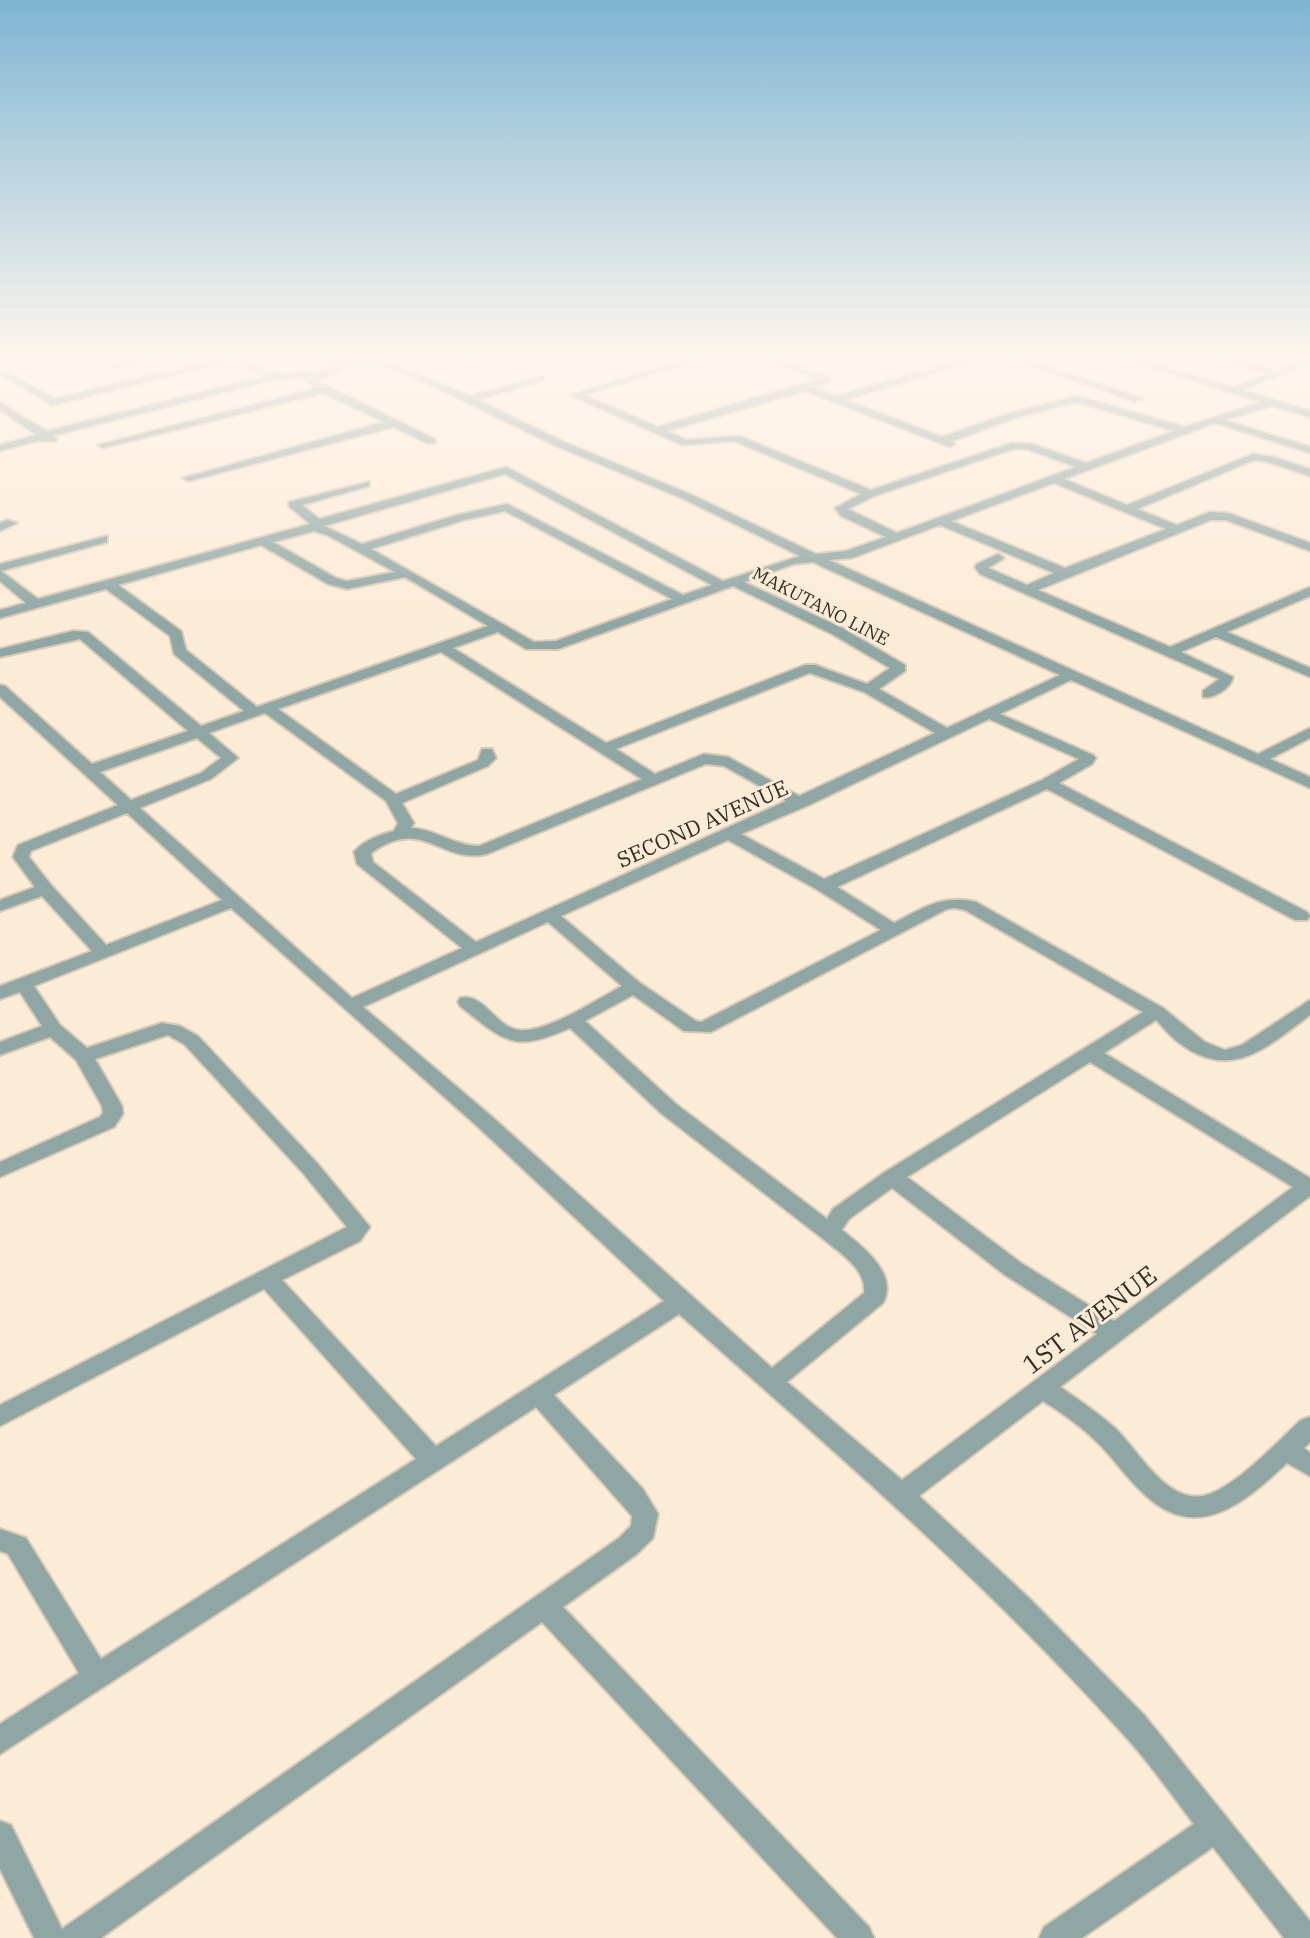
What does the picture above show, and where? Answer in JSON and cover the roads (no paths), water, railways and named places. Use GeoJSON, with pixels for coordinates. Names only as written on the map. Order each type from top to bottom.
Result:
{"type":"FeatureCollection","features":[{"type":"Feature","properties":{"kind":"street"},"geometry":{"type":"LineString","coordinates":[[0,448],[19,443]]}},
{"type":"Feature","properties":{"kind":"street"},"geometry":{"type":"LineString","coordinates":[[103,445],[109,443]]}},
{"type":"Feature","properties":{"kind":"street"},"geometry":{"type":"LineString","coordinates":[[189,478],[318,443]]}},
{"type":"Feature","properties":{"kind":"street"},"geometry":{"type":"LineString","coordinates":[[565,443],[1310,783]]}},
{"type":"Feature","properties":{"kind":"street"},"geometry":{"type":"LineString","coordinates":[[751,443],[870,494]]}},
{"type":"Feature","properties":{"kind":"street"},"geometry":{"type":"LineString","coordinates":[[949,443],[980,455]]}},
{"type":"Feature","properties":{"kind":"street"},"geometry":{"type":"LineString","coordinates":[[365,484],[294,502],[294,507],[316,525],[407,573],[496,628],[531,646],[558,645],[792,560],[848,555],[1153,443]]}},
{"type":"Feature","properties":{"kind":"street"},"geometry":{"type":"LineString","coordinates":[[1289,443],[1310,450]]}},
{"type":"Feature","properties":{"kind":"street"},"geometry":{"type":"LineString","coordinates":[[897,537],[841,510],[845,505],[870,494],[980,455],[1022,445],[1088,468]]}},
{"type":"Feature","properties":{"kind":"street"},"geometry":{"type":"LineString","coordinates":[[1126,509],[1253,457],[1310,472]]}},
{"type":"Feature","properties":{"kind":"street"},"geometry":{"type":"LineString","coordinates":[[0,614],[506,470],[727,583]]}},
{"type":"Feature","properties":{"kind":"street"},"geometry":{"type":"LineString","coordinates":[[1056,480],[1174,528]]}},
{"type":"Feature","properties":{"kind":"street"},"geometry":{"type":"LineString","coordinates":[[361,548],[461,517],[507,507],[681,599]]}},
{"type":"Feature","properties":{"kind":"street"},"geometry":{"type":"LineString","coordinates":[[1029,590],[1201,517],[1223,516],[1310,547]]}},
{"type":"Feature","properties":{"kind":"street"},"geometry":{"type":"LineString","coordinates":[[941,521],[1065,573]]}},
{"type":"Feature","properties":{"kind":"street"},"geometry":{"type":"LineString","coordinates":[[0,568],[103,539]]}},
{"type":"Feature","properties":{"kind":"street"},"geometry":{"type":"LineString","coordinates":[[260,540],[332,581],[347,585],[407,573]]}},
{"type":"Feature","properties":{"kind":"street"},"geometry":{"type":"LineString","coordinates":[[998,558],[981,567],[1037,596],[1226,677],[1226,681],[1208,694]]}},
{"type":"Feature","properties":{"kind":"street"},"geometry":{"type":"LineString","coordinates":[[0,575],[36,604]]}},
{"type":"Feature","properties":{"kind":"street","name":"MAKUTANO LINE"},"geometry":{"type":"LineString","coordinates":[[727,583],[837,631],[900,668],[869,689]]}},
{"type":"Feature","properties":{"kind":"street"},"geometry":{"type":"LineString","coordinates":[[108,584],[176,634],[179,651],[395,800]]}},
{"type":"Feature","properties":{"kind":"street"},"geometry":{"type":"LineString","coordinates":[[1171,652],[1310,591]]}},
{"type":"Feature","properties":{"kind":"street"},"geometry":{"type":"LineString","coordinates":[[87,771],[496,628]]}},
{"type":"Feature","properties":{"kind":"street"},"geometry":{"type":"LineString","coordinates":[[1217,633],[1310,673]]}},
{"type":"Feature","properties":{"kind":"street"},"geometry":{"type":"LineString","coordinates":[[0,653],[83,635],[230,758],[206,776],[24,848],[21,857],[45,889],[102,951]]}},
{"type":"Feature","properties":{"kind":"street"},"geometry":{"type":"LineString","coordinates":[[443,647],[653,779]]}},
{"type":"Feature","properties":{"kind":"street"},"geometry":{"type":"LineString","coordinates":[[603,749],[810,668],[869,689],[947,734]]}},
{"type":"Feature","properties":{"kind":"street","name":"SECOND AVENUE"},"geometry":{"type":"LineString","coordinates":[[350,1006],[727,833],[801,803],[1070,675]]}},
{"type":"Feature","properties":{"kind":"street"},"geometry":{"type":"LineString","coordinates":[[0,689],[350,1006],[483,1120],[680,1302],[901,1495],[1020,1607],[1135,1726],[1304,1938]]}},
{"type":"Feature","properties":{"kind":"street"},"geometry":{"type":"LineString","coordinates":[[824,886],[1047,783],[1088,758],[989,714]]}},
{"type":"Feature","properties":{"kind":"street"},"geometry":{"type":"LineString","coordinates":[[1257,760],[1310,732]]}},
{"type":"Feature","properties":{"kind":"street"},"geometry":{"type":"LineString","coordinates":[[395,800],[483,763],[488,758],[487,752]]}},
{"type":"Feature","properties":{"kind":"street"},"geometry":{"type":"LineString","coordinates":[[474,949],[365,864],[362,852],[400,834],[419,832],[470,852],[481,851],[704,759],[718,759],[801,803]]}},
{"type":"Feature","properties":{"kind":"street"},"geometry":{"type":"LineString","coordinates":[[1047,783],[1307,916]]}},
{"type":"Feature","properties":{"kind":"street"},"geometry":{"type":"LineString","coordinates":[[395,800],[393,803],[406,823],[400,834]]}},
{"type":"Feature","properties":{"kind":"street"},"geometry":{"type":"LineString","coordinates":[[727,833],[824,886],[894,930]]}},
{"type":"Feature","properties":{"kind":"street"},"geometry":{"type":"LineString","coordinates":[[0,906],[45,889]]}},
{"type":"Feature","properties":{"kind":"street"},"geometry":{"type":"LineString","coordinates":[[0,993],[236,900]]}},
{"type":"Feature","properties":{"kind":"street"},"geometry":{"type":"LineString","coordinates":[[550,915],[634,987],[691,1027],[704,1028],[942,905],[955,903],[970,906],[1169,1019],[1186,1040],[1220,1056],[1242,1052],[1310,1006]]}},
{"type":"Feature","properties":{"kind":"street"},"geometry":{"type":"LineString","coordinates":[[0,1170],[107,1122],[113,1114],[112,1106],[84,1056],[53,1029],[24,984]]}},
{"type":"Feature","properties":{"kind":"street"},"geometry":{"type":"LineString","coordinates":[[467,1002],[512,1036],[529,1035],[573,1020],[634,987]]}},
{"type":"Feature","properties":{"kind":"street"},"geometry":{"type":"LineString","coordinates":[[830,1232],[841,1214],[892,1177],[1156,1012]]}},
{"type":"Feature","properties":{"kind":"street"},"geometry":{"type":"LineString","coordinates":[[573,1020],[669,1109],[830,1232],[859,1257],[875,1280],[878,1289],[875,1297],[772,1381]]}},
{"type":"Feature","properties":{"kind":"street"},"geometry":{"type":"LineString","coordinates":[[0,1416],[352,1235],[359,1227],[310,1168],[181,1033],[171,1028],[162,1029],[84,1056]]}},
{"type":"Feature","properties":{"kind":"street"},"geometry":{"type":"LineString","coordinates":[[0,1049],[53,1029]]}},
{"type":"Feature","properties":{"kind":"street"},"geometry":{"type":"LineString","coordinates":[[1089,1053],[1309,1186]]}},
{"type":"Feature","properties":{"kind":"street"},"geometry":{"type":"LineString","coordinates":[[892,1177],[1013,1269],[1116,1334]]}},
{"type":"Feature","properties":{"kind":"street","name":"1ST AVENUE"},"geometry":{"type":"LineString","coordinates":[[901,1495],[1309,1186]]}},
{"type":"Feature","properties":{"kind":"street"},"geometry":{"type":"LineString","coordinates":[[267,1278],[433,1460]]}},
{"type":"Feature","properties":{"kind":"street"},"geometry":{"type":"LineString","coordinates":[[0,1740],[680,1302]]}},
{"type":"Feature","properties":{"kind":"street"},"geometry":{"type":"LineString","coordinates":[[1044,1389],[1077,1410],[1109,1438],[1151,1485],[1174,1503],[1197,1509],[1217,1503],[1310,1427]]}},
{"type":"Feature","properties":{"kind":"street"},"geometry":{"type":"LineString","coordinates":[[74,1938],[628,1546],[644,1530],[645,1514],[634,1497],[538,1394]]}},
{"type":"Feature","properties":{"kind":"street"},"geometry":{"type":"LineString","coordinates":[[1286,1449],[1310,1466]]}},
{"type":"Feature","properties":{"kind":"street"},"geometry":{"type":"LineString","coordinates":[[0,1540],[17,1546],[97,1678]]}},
{"type":"Feature","properties":{"kind":"street"},"geometry":{"type":"LineString","coordinates":[[544,1605],[858,1938]]}},
{"type":"Feature","properties":{"kind":"street"},"geometry":{"type":"LineString","coordinates":[[1055,1938],[1216,1827]]}},
{"type":"Feature","properties":{"kind":"street"},"geometry":{"type":"LineString","coordinates":[[0,1836],[50,1938]]}}]}
